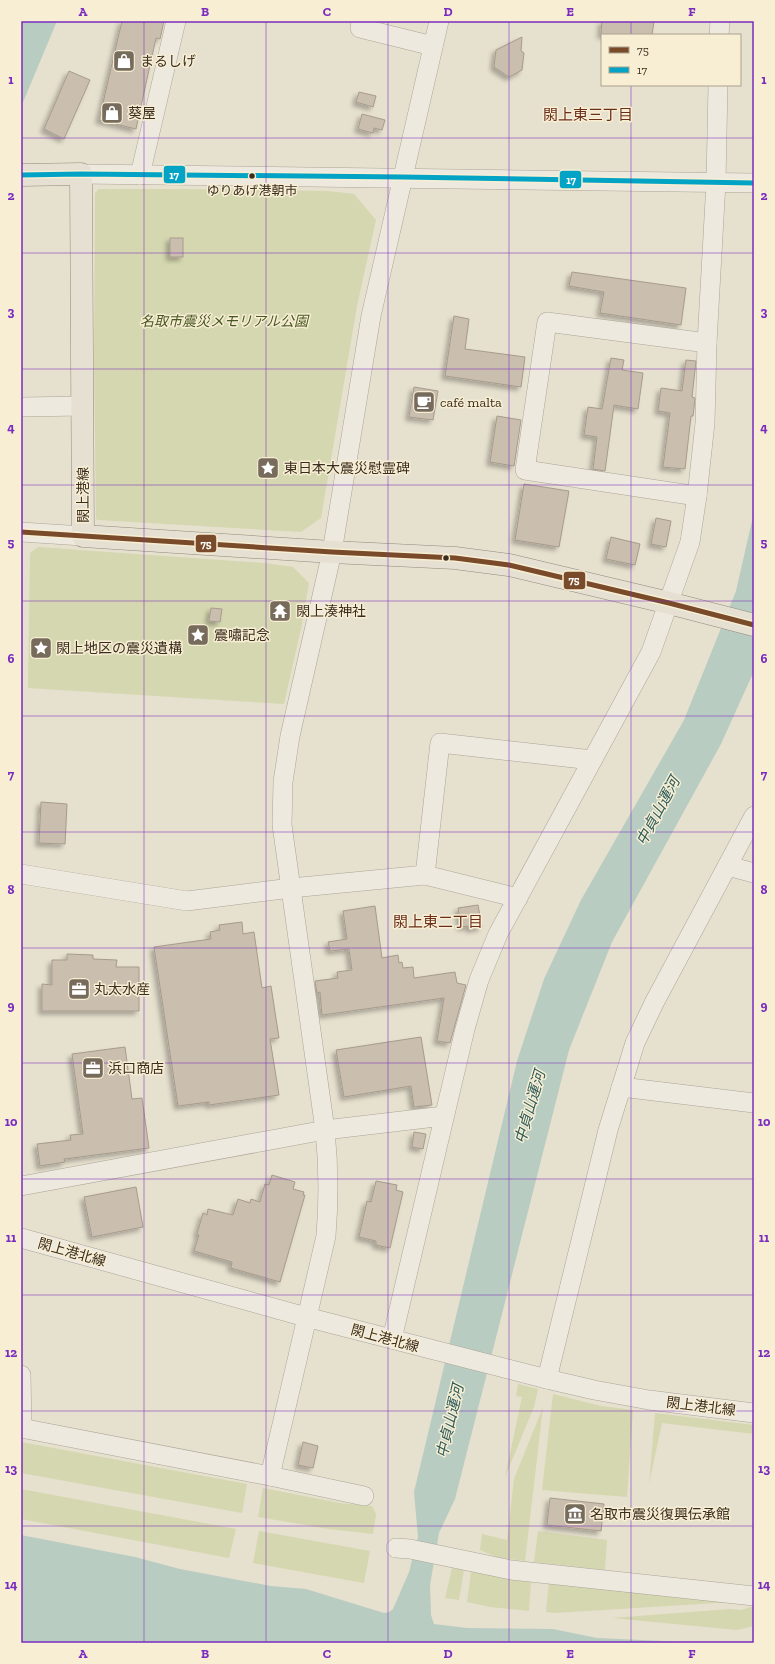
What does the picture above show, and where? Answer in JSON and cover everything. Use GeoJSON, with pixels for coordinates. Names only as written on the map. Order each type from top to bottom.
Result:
{"type":"FeatureCollection","features":[{"type":"Feature","properties":{"kind":"main road"},"geometry":{"type":"LineString","coordinates":[[21,175],[81,174]]}},
{"type":"Feature","properties":{"kind":"main road","name":"閖上港線"},"geometry":{"type":"LineString","coordinates":[[81,174],[84,536],[332,552],[455,558],[509,565],[754,625]]}},
{"type":"Feature","properties":{"kind":"street"},"geometry":{"type":"LineString","coordinates":[[140,175],[176,21]]}},
{"type":"Feature","properties":{"kind":"street"},"geometry":{"type":"LineString","coordinates":[[361,21],[360,28],[433,46]]}},
{"type":"Feature","properties":{"kind":"street"},"geometry":{"type":"LineString","coordinates":[[262,1477],[306,1318],[326,1236],[329,1203],[329,1166],[325,1130],[282,825],[283,782],[290,736],[332,552],[371,316],[439,21]]}},
{"type":"Feature","properties":{"kind":"street"},"geometry":{"type":"LineString","coordinates":[[719,34],[720,21]]}},
{"type":"Feature","properties":{"kind":"street"},"geometry":{"type":"LineString","coordinates":[[392,1340],[465,1029],[479,980],[498,934],[651,652],[690,542],[705,423],[707,344],[716,182],[718,86]]}},
{"type":"Feature","properties":{"kind":"street"},"geometry":{"type":"LineString","coordinates":[[81,174],[403,177],[752,183]]}},
{"type":"Feature","properties":{"kind":"street"},"geometry":{"type":"LineString","coordinates":[[697,496],[526,470],[547,322],[707,344]]}},
{"type":"Feature","properties":{"kind":"street"},"geometry":{"type":"LineString","coordinates":[[21,407],[83,406]]}},
{"type":"Feature","properties":{"kind":"street"},"geometry":{"type":"LineString","coordinates":[[21,532],[84,536]]}},
{"type":"Feature","properties":{"kind":"street"},"geometry":{"type":"LineString","coordinates":[[425,875],[440,743],[592,760]]}},
{"type":"Feature","properties":{"kind":"street"},"geometry":{"type":"LineString","coordinates":[[547,1379],[608,1130],[636,1043],[654,1003],[754,816]]}},
{"type":"Feature","properties":{"kind":"street"},"geometry":{"type":"LineString","coordinates":[[728,866],[754,873]]}},
{"type":"Feature","properties":{"kind":"street"},"geometry":{"type":"LineString","coordinates":[[21,874],[187,901],[291,888],[425,875],[518,898]]}},
{"type":"Feature","properties":{"kind":"street"},"geometry":{"type":"LineString","coordinates":[[621,1087],[754,1103]]}},
{"type":"Feature","properties":{"kind":"street"},"geometry":{"type":"LineString","coordinates":[[21,1186],[325,1130],[444,1116]]}},
{"type":"Feature","properties":{"kind":"street","name":"閖上港北線"},"geometry":{"type":"LineString","coordinates":[[21,1238],[306,1318],[517,1372],[594,1390],[649,1400],[754,1413]]}},
{"type":"Feature","properties":{"kind":"street"},"geometry":{"type":"LineString","coordinates":[[21,1375],[22,1428],[262,1477],[364,1496]]}},
{"type":"Feature","properties":{"kind":"street"},"geometry":{"type":"LineString","coordinates":[[403,1549],[512,1570],[754,1596]]}},
{"type":"Feature","properties":{"kind":"green space","name":"名取市震災メモリアル公園"},"geometry":{"type":"Polygon","coordinates":[[[99,189],[328,191],[354,194],[376,220],[357,306],[321,518],[301,532],[96,519],[94,356],[95,193],[99,189]]]}},
{"type":"Feature","properties":{"kind":"green space"},"geometry":{"type":"Polygon","coordinates":[[[38,547],[264,563],[293,567],[309,583],[302,624],[284,704],[28,688],[30,553],[38,547]]]}},
{"type":"Feature","properties":{"kind":"green space"},"geometry":{"type":"Polygon","coordinates":[[[518,1384],[538,1389],[534,1407],[505,1477],[522,1397],[516,1396],[518,1384]]]}},
{"type":"Feature","properties":{"kind":"green space"},"geometry":{"type":"Polygon","coordinates":[[[553,1394],[601,1406],[633,1410],[627,1497],[542,1490],[553,1394]]]}},
{"type":"Feature","properties":{"kind":"green space"},"geometry":{"type":"Polygon","coordinates":[[[543,1407],[525,1561],[499,1558],[480,1550],[482,1534],[507,1540],[514,1479],[543,1407]]]}},
{"type":"Feature","properties":{"kind":"green space"},"geometry":{"type":"Polygon","coordinates":[[[655,1413],[754,1425],[754,1434],[662,1423],[649,1484],[655,1413]]]}},
{"type":"Feature","properties":{"kind":"green space"},"geometry":{"type":"Polygon","coordinates":[[[21,1442],[247,1484],[242,1513],[21,1473],[21,1442]]]}},
{"type":"Feature","properties":{"kind":"green space"},"geometry":{"type":"Polygon","coordinates":[[[263,1488],[340,1503],[372,1506],[376,1514],[373,1534],[329,1529],[258,1517],[263,1488]]]}},
{"type":"Feature","properties":{"kind":"green space"},"geometry":{"type":"Polygon","coordinates":[[[21,1489],[236,1529],[229,1558],[21,1519],[21,1489]]]}},
{"type":"Feature","properties":{"kind":"green space"},"geometry":{"type":"Polygon","coordinates":[[[259,1531],[370,1551],[364,1583],[253,1563],[259,1531]]]}},
{"type":"Feature","properties":{"kind":"green space"},"geometry":{"type":"Polygon","coordinates":[[[538,1531],[607,1540],[605,1570],[534,1562],[538,1531]]]}},
{"type":"Feature","properties":{"kind":"green space"},"geometry":{"type":"Polygon","coordinates":[[[452,1568],[464,1570],[459,1600],[445,1598],[452,1568]]]}},
{"type":"Feature","properties":{"kind":"green space"},"geometry":{"type":"Polygon","coordinates":[[[471,1572],[531,1581],[529,1611],[490,1607],[467,1602],[471,1572]]]}},
{"type":"Feature","properties":{"kind":"green space"},"geometry":{"type":"Polygon","coordinates":[[[549,1581],[732,1602],[555,1613],[546,1612],[549,1581]]]}},
{"type":"Feature","properties":{"kind":"green space"},"geometry":{"type":"Polygon","coordinates":[[[754,1606],[754,1626],[737,1630],[612,1618],[730,1609],[741,1610],[754,1606]]]}},
{"type":"Feature","properties":{"kind":"water"},"geometry":{"type":"Polygon","coordinates":[[[21,21],[57,21],[21,107],[21,21]]]}},
{"type":"Feature","properties":{"kind":"water","name":"中貞山運河"},"geometry":{"type":"Polygon","coordinates":[[[754,512],[754,671],[721,744],[612,942],[569,1050],[455,1499],[439,1533],[430,1585],[431,1615],[434,1624],[467,1628],[553,1629],[597,1638],[707,1643],[21,1643],[21,1535],[135,1557],[180,1569],[271,1586],[306,1589],[384,1613],[393,1609],[409,1572],[418,1537],[414,1492],[517,1061],[544,979],[581,900],[684,720],[736,591],[754,512]]]}},
{"type":"Feature","properties":{"kind":"building"},"geometry":{"type":"Polygon","coordinates":[[[122,21],[164,21],[160,39],[156,38],[136,129],[99,120],[122,21]]]}},
{"type":"Feature","properties":{"kind":"building"},"geometry":{"type":"Polygon","coordinates":[[[602,21],[654,21],[652,34],[601,34],[602,21]]]}},
{"type":"Feature","properties":{"kind":"building"},"geometry":{"type":"Polygon","coordinates":[[[522,37],[521,51],[524,53],[522,70],[509,77],[494,67],[496,50],[522,37]]]}},
{"type":"Feature","properties":{"kind":"building"},"geometry":{"type":"Polygon","coordinates":[[[69,71],[90,80],[64,139],[44,129],[69,71]]]}},
{"type":"Feature","properties":{"kind":"building"},"geometry":{"type":"Polygon","coordinates":[[[359,92],[376,96],[373,107],[356,102],[359,92]]]}},
{"type":"Feature","properties":{"kind":"building"},"geometry":{"type":"Polygon","coordinates":[[[362,114],[385,120],[382,130],[374,128],[373,133],[358,129],[362,114]]]}},
{"type":"Feature","properties":{"kind":"building"},"geometry":{"type":"Polygon","coordinates":[[[170,238],[183,238],[183,257],[170,257],[170,238]]]}},
{"type":"Feature","properties":{"kind":"building"},"geometry":{"type":"Polygon","coordinates":[[[572,272],[686,288],[681,325],[600,313],[604,292],[569,286],[572,272]]]}},
{"type":"Feature","properties":{"kind":"building"},"geometry":{"type":"Polygon","coordinates":[[[454,316],[469,319],[465,349],[525,357],[521,387],[445,376],[454,316]]]}},
{"type":"Feature","properties":{"kind":"building"},"geometry":{"type":"Polygon","coordinates":[[[611,358],[624,360],[622,370],[643,373],[638,409],[614,405],[605,471],[593,469],[597,437],[584,435],[588,407],[602,409],[611,358]]]}},
{"type":"Feature","properties":{"kind":"building"},"geometry":{"type":"Polygon","coordinates":[[[686,360],[696,361],[692,397],[695,398],[694,408],[693,416],[691,416],[685,469],[663,467],[670,413],[658,411],[661,388],[682,391],[686,360]]]}},
{"type":"Feature","properties":{"kind":"building"},"geometry":{"type":"Polygon","coordinates":[[[414,387],[438,391],[433,420],[409,417],[414,387]]]}},
{"type":"Feature","properties":{"kind":"building"},"geometry":{"type":"Polygon","coordinates":[[[497,416],[521,420],[514,466],[490,462],[497,416]]]}},
{"type":"Feature","properties":{"kind":"building"},"geometry":{"type":"Polygon","coordinates":[[[524,484],[569,491],[559,547],[515,540],[524,484]]]}},
{"type":"Feature","properties":{"kind":"building"},"geometry":{"type":"Polygon","coordinates":[[[656,518],[671,521],[666,547],[651,544],[656,518]]]}},
{"type":"Feature","properties":{"kind":"building"},"geometry":{"type":"Polygon","coordinates":[[[611,537],[640,544],[635,565],[606,559],[611,537]]]}},
{"type":"Feature","properties":{"kind":"building"},"geometry":{"type":"Polygon","coordinates":[[[211,608],[222,609],[220,622],[209,621],[211,608]]]}},
{"type":"Feature","properties":{"kind":"building"},"geometry":{"type":"Polygon","coordinates":[[[41,802],[67,804],[65,844],[39,843],[41,802]]]}},
{"type":"Feature","properties":{"kind":"building"},"geometry":{"type":"Polygon","coordinates":[[[478,905],[482,927],[470,929],[469,926],[461,927],[458,908],[478,905]]]}},
{"type":"Feature","properties":{"kind":"building"},"geometry":{"type":"Polygon","coordinates":[[[375,906],[382,958],[398,955],[399,963],[402,962],[403,968],[413,967],[414,978],[455,972],[457,983],[466,985],[450,1043],[437,1041],[444,998],[322,1015],[320,992],[317,993],[315,981],[338,978],[337,972],[352,970],[349,949],[330,951],[328,942],[347,939],[343,911],[375,906]]]}},
{"type":"Feature","properties":{"kind":"building"},"geometry":{"type":"Polygon","coordinates":[[[242,922],[243,934],[254,932],[262,988],[271,986],[279,1038],[270,1039],[279,1095],[209,1105],[209,1102],[178,1106],[154,947],[211,939],[210,932],[220,930],[219,925],[242,922]]]}},
{"type":"Feature","properties":{"kind":"building"},"geometry":{"type":"Polygon","coordinates":[[[67,954],[93,955],[93,959],[117,960],[116,967],[139,967],[139,1011],[42,1011],[42,984],[52,985],[52,960],[67,960],[67,954]]]}},
{"type":"Feature","properties":{"kind":"building"},"geometry":{"type":"Polygon","coordinates":[[[421,1037],[432,1105],[414,1107],[411,1086],[344,1097],[336,1050],[421,1037]]]}},
{"type":"Feature","properties":{"kind":"building"},"geometry":{"type":"Polygon","coordinates":[[[125,1047],[132,1099],[142,1098],[149,1148],[64,1159],[65,1162],[40,1166],[37,1144],[71,1140],[70,1135],[83,1134],[72,1054],[125,1047]]]}},
{"type":"Feature","properties":{"kind":"building"},"geometry":{"type":"Polygon","coordinates":[[[414,1132],[426,1134],[423,1149],[412,1147],[414,1132]]]}},
{"type":"Feature","properties":{"kind":"building"},"geometry":{"type":"Polygon","coordinates":[[[272,1175],[295,1182],[293,1189],[304,1192],[303,1195],[305,1195],[280,1282],[231,1268],[232,1262],[194,1251],[203,1213],[207,1215],[208,1209],[233,1215],[238,1199],[250,1203],[251,1199],[260,1202],[265,1184],[269,1185],[272,1175]]]}},
{"type":"Feature","properties":{"kind":"building"},"geometry":{"type":"Polygon","coordinates":[[[376,1181],[397,1185],[396,1190],[403,1192],[390,1248],[376,1245],[376,1241],[359,1237],[367,1201],[371,1202],[376,1181]]]}},
{"type":"Feature","properties":{"kind":"building"},"geometry":{"type":"Polygon","coordinates":[[[136,1187],[143,1227],[92,1237],[84,1197],[136,1187]]]}},
{"type":"Feature","properties":{"kind":"building"},"geometry":{"type":"Polygon","coordinates":[[[303,1442],[318,1446],[313,1468],[298,1465],[303,1442]]]}},
{"type":"Feature","properties":{"kind":"building","name":"名取市震災復興伝承館"},"geometry":{"type":"Polygon","coordinates":[[[550,1498],[604,1504],[601,1531],[547,1525],[550,1498]]]}},
{"type":"Feature","properties":{"kind":"transit line","name":"17"},"geometry":{"type":"LineString","coordinates":[[21,175],[81,174],[403,177],[754,183]]}},
{"type":"Feature","properties":{"kind":"transit line","name":"75"},"geometry":{"type":"LineString","coordinates":[[21,532],[332,552],[455,558],[509,565],[754,625]]}},
{"type":"Feature","properties":{"kind":"place","name":"まるしげ"},"geometry":{"type":"Point","coordinates":[124,61]}},
{"type":"Feature","properties":{"kind":"place","name":"葵屋"},"geometry":{"type":"Point","coordinates":[112,113]}},
{"type":"Feature","properties":{"kind":"place","name":"ゆりあげ港朝市"},"geometry":{"type":"Point","coordinates":[252,176]}},
{"type":"Feature","properties":{"kind":"place","name":"café malta"},"geometry":{"type":"Point","coordinates":[424,402]}},
{"type":"Feature","properties":{"kind":"place","name":"東日本大震災慰霊碑"},"geometry":{"type":"Point","coordinates":[268,468]}},
{"type":"Feature","properties":{"kind":"place","name":"閖上湊神社"},"geometry":{"type":"Point","coordinates":[280,611]}},
{"type":"Feature","properties":{"kind":"place","name":"震嘯記念"},"geometry":{"type":"Point","coordinates":[198,635]}},
{"type":"Feature","properties":{"kind":"place","name":"閖上地区の震災遺構"},"geometry":{"type":"Point","coordinates":[41,648]}},
{"type":"Feature","properties":{"kind":"place","name":"丸太水産"},"geometry":{"type":"Point","coordinates":[79,989]}},
{"type":"Feature","properties":{"kind":"place","name":"浜口商店"},"geometry":{"type":"Point","coordinates":[93,1068]}},
{"type":"Feature","properties":{"kind":"place","name":"名取市震災復興伝承館"},"geometry":{"type":"Point","coordinates":[575,1514]}},
{"type":"Feature","properties":{"kind":"district","name":"閖上東三丁目"},"geometry":{"type":"Point","coordinates":[588,115]}},
{"type":"Feature","properties":{"kind":"district","name":"閖上東二丁目"},"geometry":{"type":"Point","coordinates":[438,922]}}]}
